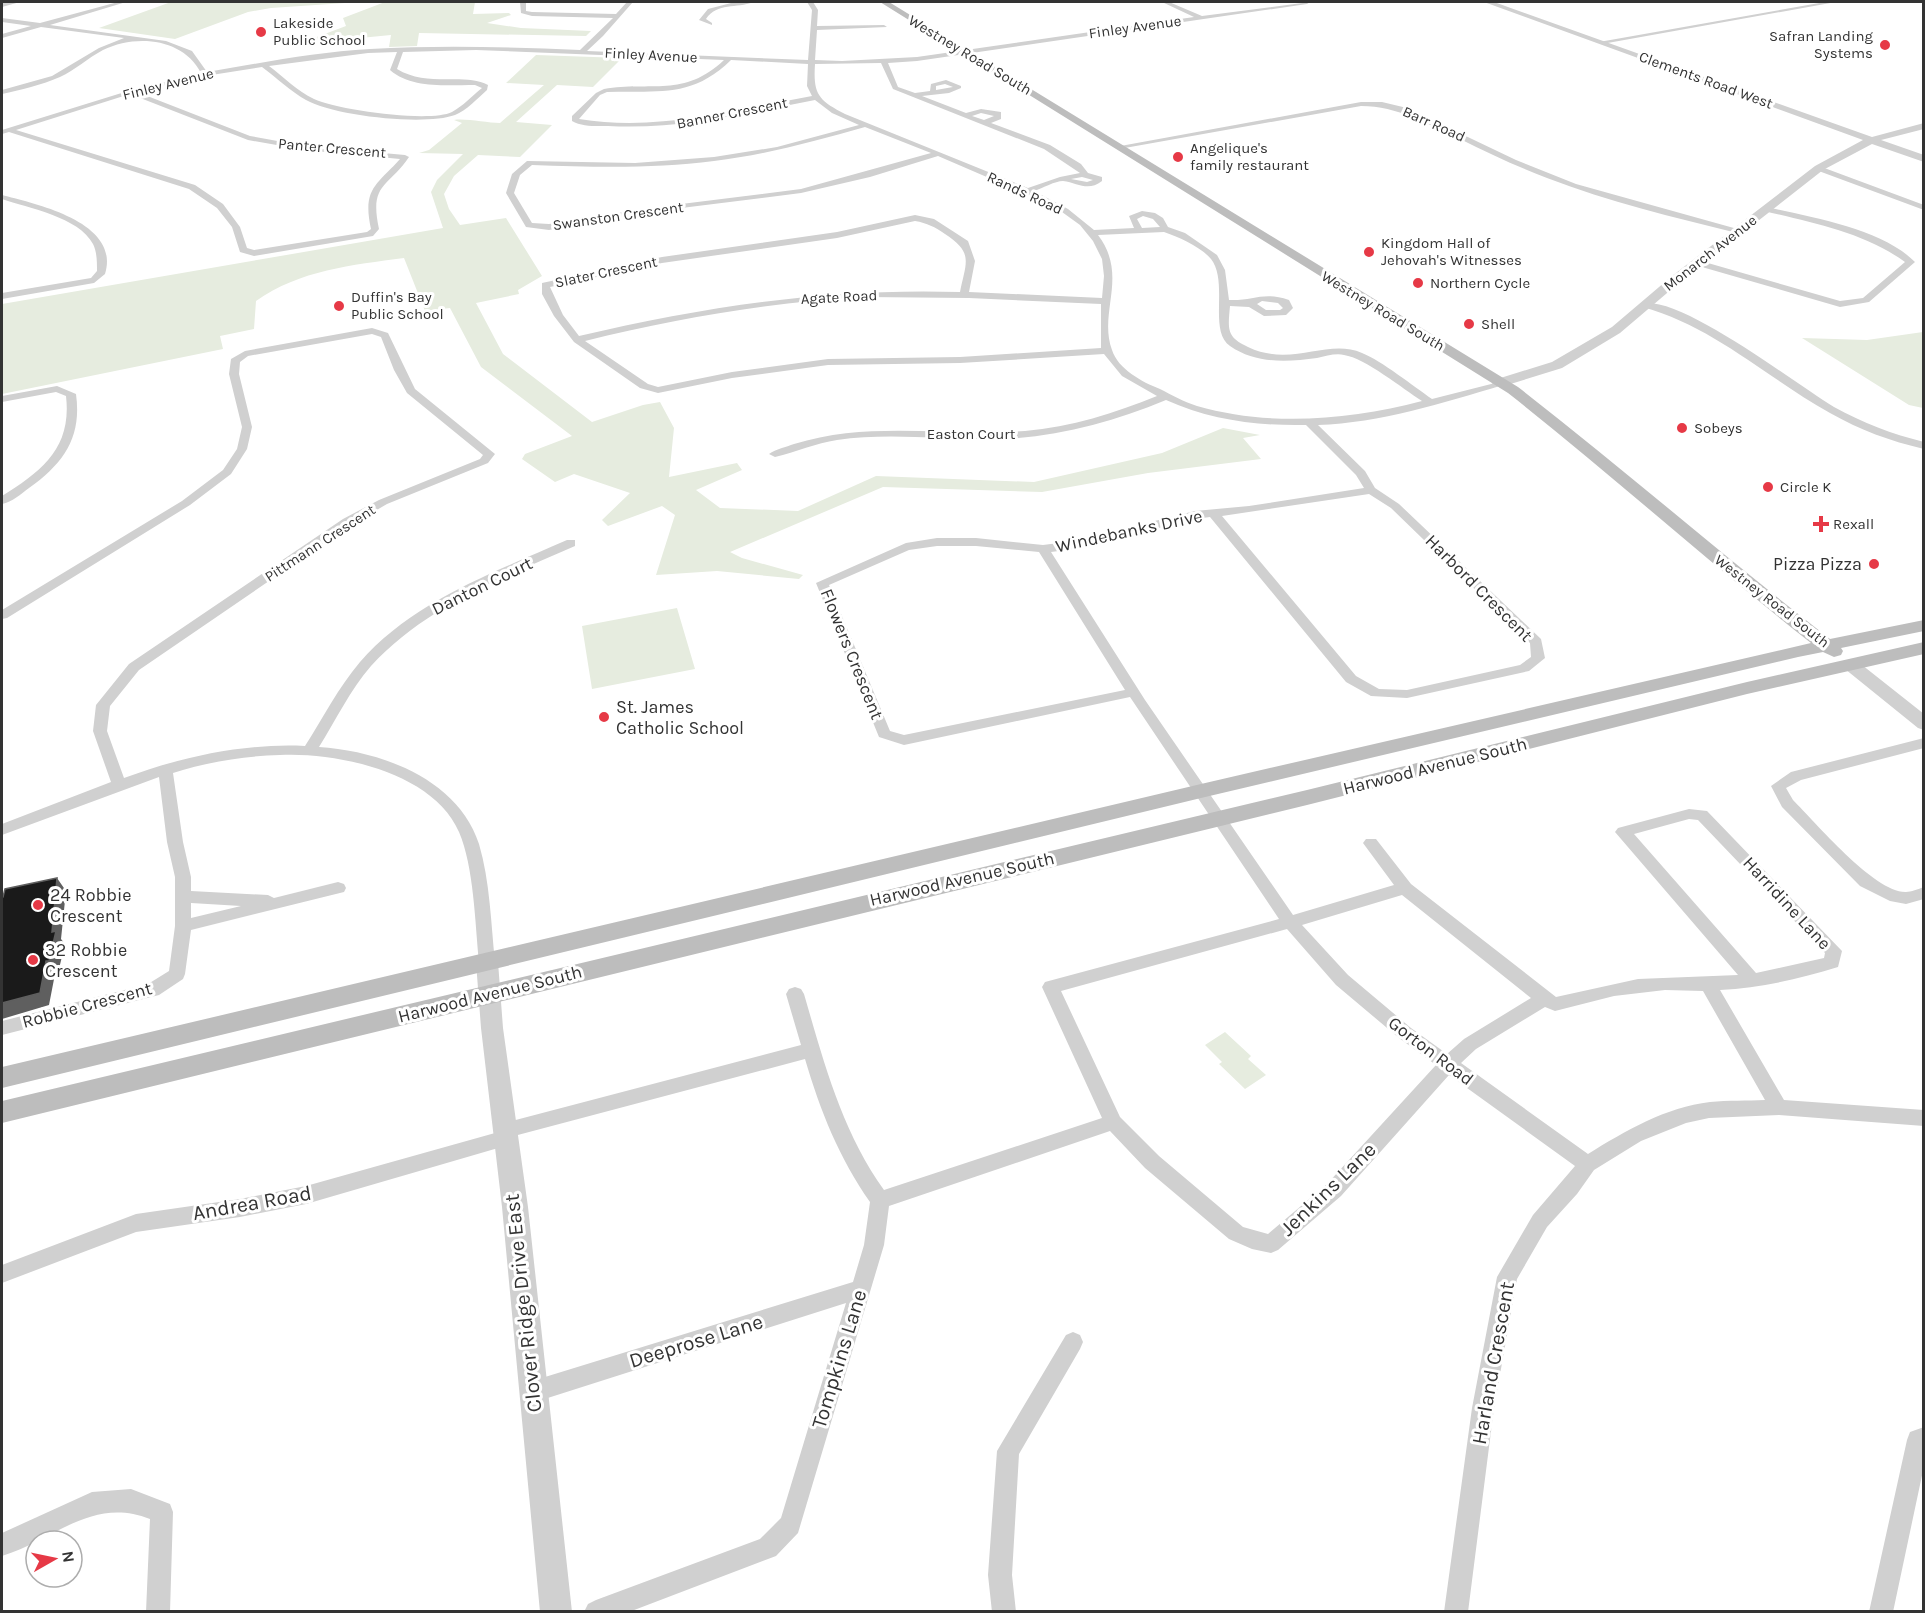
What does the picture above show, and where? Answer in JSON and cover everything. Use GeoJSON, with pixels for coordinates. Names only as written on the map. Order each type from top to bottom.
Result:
{"type":"FeatureCollection","features":[{"type":"Feature","properties":{"kind":"main road","name":"Westney Road South"},"geometry":{"type":"LineString","coordinates":[[884,2],[1513,390],[1556,423],[1745,582],[1851,665]]}},
{"type":"Feature","properties":{"kind":"main road","name":"Harwood Avenue South"},"geometry":{"type":"LineString","coordinates":[[2,1078],[1201,791],[1827,645],[1923,625]]}},
{"type":"Feature","properties":{"kind":"main road","name":"Harwood Avenue South"},"geometry":{"type":"LineString","coordinates":[[2,1112],[1923,648]]}},
{"type":"Feature","properties":{"kind":"street"},"geometry":{"type":"LineString","coordinates":[[2,5],[16,2]]}},
{"type":"Feature","properties":{"kind":"street"},"geometry":{"type":"LineString","coordinates":[[2,36],[123,2]]}},
{"type":"Feature","properties":{"kind":"street"},"geometry":{"type":"LineString","coordinates":[[523,2],[523,12],[532,15],[616,16]]}},
{"type":"Feature","properties":{"kind":"street"},"geometry":{"type":"LineString","coordinates":[[582,52],[601,35],[630,2]]}},
{"type":"Feature","properties":{"kind":"street"},"geometry":{"type":"LineString","coordinates":[[710,24],[702,20],[706,12],[713,7],[750,2]]}},
{"type":"Feature","properties":{"kind":"street"},"geometry":{"type":"LineString","coordinates":[[810,2],[815,10],[810,86],[815,98]]}},
{"type":"Feature","properties":{"kind":"street"},"geometry":{"type":"LineString","coordinates":[[1165,2],[1200,17]]}},
{"type":"Feature","properties":{"kind":"street","name":"Finley Avenue"},"geometry":{"type":"LineString","coordinates":[[5,131],[130,92],[205,74],[327,55],[476,48],[812,62],[884,62],[1306,2]]}},
{"type":"Feature","properties":{"kind":"street","name":"Clements Road West"},"geometry":{"type":"LineString","coordinates":[[1488,2],[1923,159]]}},
{"type":"Feature","properties":{"kind":"street"},"geometry":{"type":"LineString","coordinates":[[1602,42],[1833,2]]}},
{"type":"Feature","properties":{"kind":"street"},"geometry":{"type":"LineString","coordinates":[[2,20],[134,37],[182,47],[196,56],[205,74]]}},
{"type":"Feature","properties":{"kind":"street"},"geometry":{"type":"LineString","coordinates":[[815,28],[884,27]]}},
{"type":"Feature","properties":{"kind":"street"},"geometry":{"type":"LineString","coordinates":[[2,92],[54,77],[101,49],[134,37]]}},
{"type":"Feature","properties":{"kind":"street"},"geometry":{"type":"LineString","coordinates":[[263,64],[303,96],[316,103],[365,113],[448,115],[455,113],[485,88],[484,85],[475,83],[415,80],[400,75],[393,70],[401,50]]}},
{"type":"Feature","properties":{"kind":"street","name":"Banner Crescent"},"geometry":{"type":"LineString","coordinates":[[730,58],[710,78],[685,87],[606,90],[598,94],[575,118],[576,121],[636,125],[677,124],[721,118],[815,98]]}},
{"type":"Feature","properties":{"kind":"street"},"geometry":{"type":"LineString","coordinates":[[884,62],[895,88],[1047,147],[1078,166],[1084,173],[1099,179],[1095,183],[1086,184],[1064,179]]}},
{"type":"Feature","properties":{"kind":"street"},"geometry":{"type":"LineString","coordinates":[[916,95],[933,90]]}},
{"type":"Feature","properties":{"kind":"street","name":"Panter Crescent"},"geometry":{"type":"LineString","coordinates":[[5,131],[192,186],[220,206],[236,226],[243,250],[254,253],[370,234],[375,229],[370,208],[375,193],[381,180],[405,157],[393,154],[305,148],[248,138],[130,92]]}},
{"type":"Feature","properties":{"kind":"street","name":"Rands Road"},"geometry":{"type":"LineString","coordinates":[[815,98],[828,108],[866,125],[1027,191],[1059,207],[1093,234],[1104,251],[1108,270],[1105,343],[1107,351]]}},
{"type":"Feature","properties":{"kind":"street","name":"Barr Road"},"geometry":{"type":"LineString","coordinates":[[1119,147],[1361,104],[1382,104],[1404,110],[1548,176],[1580,188],[1737,230]]}},
{"type":"Feature","properties":{"kind":"street"},"geometry":{"type":"LineString","coordinates":[[966,115],[989,111],[998,114],[998,117],[984,123]]}},
{"type":"Feature","properties":{"kind":"street","name":"Swanston Crescent"},"geometry":{"type":"LineString","coordinates":[[866,125],[777,149],[714,159],[635,165],[530,163],[516,174],[510,193],[529,225],[549,227],[649,210],[801,191],[867,175],[937,154]]}},
{"type":"Feature","properties":{"kind":"street","name":"Monarch Avenue"},"geometry":{"type":"LineString","coordinates":[[1499,383],[1557,365],[1616,330],[1737,230],[1819,168],[1870,140],[1923,126]]}},
{"type":"Feature","properties":{"kind":"street"},"geometry":{"type":"LineString","coordinates":[[1819,168],[1923,208]]}},
{"type":"Feature","properties":{"kind":"street"},"geometry":{"type":"LineString","coordinates":[[1027,191],[1084,173]]}},
{"type":"Feature","properties":{"kind":"street"},"geometry":{"type":"LineString","coordinates":[[2,197],[65,218],[82,227],[95,240],[102,260],[102,273],[94,280],[2,296]]}},
{"type":"Feature","properties":{"kind":"street"},"geometry":{"type":"LineString","coordinates":[[1698,263],[1840,303],[1857,303],[1866,300],[1911,262],[1898,253],[1850,231],[1767,209]]}},
{"type":"Feature","properties":{"kind":"street"},"geometry":{"type":"LineString","coordinates":[[1139,230],[1132,218],[1137,215],[1154,214],[1161,220],[1165,229]]}},
{"type":"Feature","properties":{"kind":"street","name":"Slater Crescent"},"geometry":{"type":"LineString","coordinates":[[964,294],[971,261],[965,243],[931,221],[915,218],[837,235],[662,260],[545,285],[546,294],[577,340],[644,386],[658,390],[732,375],[828,362],[960,360],[1107,351]]}},
{"type":"Feature","properties":{"kind":"street"},"geometry":{"type":"LineString","coordinates":[[1093,234],[1165,229],[1182,235],[1214,257],[1221,270],[1226,336],[1232,343],[1273,358],[1290,359],[1342,351],[1359,356],[1430,402]]}},
{"type":"Feature","properties":{"kind":"street","name":"Agate Road"},"geometry":{"type":"LineString","coordinates":[[577,340],[658,320],[777,301],[876,294],[964,294],[1106,300]]}},
{"type":"Feature","properties":{"kind":"street"},"geometry":{"type":"LineString","coordinates":[[1225,303],[1251,304]]}},
{"type":"Feature","properties":{"kind":"street"},"geometry":{"type":"LineString","coordinates":[[1646,305],[1698,323],[1847,420],[1883,435],[1923,446]]}},
{"type":"Feature","properties":{"kind":"street","name":"Pittmann Crescent"},"geometry":{"type":"LineString","coordinates":[[2,615],[186,503],[227,472],[242,450],[248,427],[234,374],[235,361],[245,354],[372,331],[385,335],[399,370],[411,391],[489,454],[487,459],[476,465],[383,502],[347,522],[134,667],[103,705],[100,731],[119,785]]}},
{"type":"Feature","properties":{"kind":"street"},"geometry":{"type":"LineString","coordinates":[[1107,351],[1110,358],[1135,381],[1164,397],[1206,411],[1233,416],[1310,423],[1357,419],[1499,383]]}},
{"type":"Feature","properties":{"kind":"street"},"geometry":{"type":"LineString","coordinates":[[2,399],[57,389],[71,394],[74,406],[72,435],[56,460],[32,482],[2,501]]}},
{"type":"Feature","properties":{"kind":"street","name":"Easton Court"},"geometry":{"type":"LineString","coordinates":[[775,454],[835,437],[876,434],[994,436],[1066,429],[1103,421],[1164,397]]}},
{"type":"Feature","properties":{"kind":"street"},"geometry":{"type":"LineString","coordinates":[[1310,423],[1361,473],[1371,490]]}},
{"type":"Feature","properties":{"kind":"street","name":"Harbord Crescent"},"geometry":{"type":"LineString","coordinates":[[1214,514],[1351,679],[1376,693],[1407,694],[1524,668],[1538,658],[1536,642],[1395,506],[1371,490]]}},
{"type":"Feature","properties":{"kind":"street","name":"Windebanks Drive"},"geometry":{"type":"LineString","coordinates":[[1220,819],[1134,692],[1043,549],[1074,545],[1167,521],[1371,490]]}},
{"type":"Feature","properties":{"kind":"street","name":"Flowers Crescent"},"geometry":{"type":"LineString","coordinates":[[1043,549],[976,542],[937,542],[906,547],[822,583],[879,717],[884,734],[904,740],[1134,692]]}},
{"type":"Feature","properties":{"kind":"street","name":"Danton Court"},"geometry":{"type":"LineString","coordinates":[[310,749],[365,665],[393,638],[432,608],[571,543]]}},
{"type":"Feature","properties":{"kind":"street"},"geometry":{"type":"LineString","coordinates":[[1851,665],[1923,724]]}},
{"type":"Feature","properties":{"kind":"street"},"geometry":{"type":"LineString","coordinates":[[1923,743],[1796,776],[1778,786],[1787,803],[1866,882],[1890,895],[1906,898],[1923,893]]}},
{"type":"Feature","properties":{"kind":"street"},"geometry":{"type":"LineString","coordinates":[[2,830],[165,768],[211,757],[310,749],[361,758],[406,773],[429,786],[461,820],[477,871],[488,962]]}},
{"type":"Feature","properties":{"kind":"street","name":"Robbie Crescent"},"geometry":{"type":"LineString","coordinates":[[2,1028],[153,990],[177,974],[183,926],[183,877],[175,842],[165,768]]}},
{"type":"Feature","properties":{"kind":"street","name":"Harridine Lane"},"geometry":{"type":"LineString","coordinates":[[1544,999],[1555,1004],[1608,989],[1653,983],[1708,984],[1753,981],[1813,969],[1832,962],[1834,951],[1702,815],[1689,814],[1623,832],[1753,981]]}},
{"type":"Feature","properties":{"kind":"street","name":"Gorton Road"},"geometry":{"type":"LineString","coordinates":[[1220,819],[1289,921],[1342,980],[1406,1033],[1587,1164]]}},
{"type":"Feature","properties":{"kind":"street"},"geometry":{"type":"LineString","coordinates":[[1371,843],[1405,888],[1544,999],[1470,1044],[1448,1064]]}},
{"type":"Feature","properties":{"kind":"street"},"geometry":{"type":"LineString","coordinates":[[183,926],[338,888]]}},
{"type":"Feature","properties":{"kind":"street"},"geometry":{"type":"LineString","coordinates":[[795,994],[833,1114],[852,1157],[879,1200],[1113,1122],[1051,987],[1405,888]]}},
{"type":"Feature","properties":{"kind":"street"},"geometry":{"type":"LineString","coordinates":[[182,897],[280,902]]}},
{"type":"Feature","properties":{"kind":"street","name":"Clover Ridge Drive East"},"geometry":{"type":"LineString","coordinates":[[488,962],[556,1611]]}},
{"type":"Feature","properties":{"kind":"street"},"geometry":{"type":"LineString","coordinates":[[1708,984],[1779,1107]]}},
{"type":"Feature","properties":{"kind":"street","name":"Andrea Road"},"geometry":{"type":"LineString","coordinates":[[2,1274],[136,1223],[240,1208],[306,1195],[505,1135],[811,1050]]}},
{"type":"Feature","properties":{"kind":"street","name":"Jenkins Lane"},"geometry":{"type":"LineString","coordinates":[[1113,1122],[1152,1162],[1236,1233],[1251,1240],[1271,1244],[1334,1190],[1448,1064]]}},
{"type":"Feature","properties":{"kind":"street","name":"Harland Crescent"},"geometry":{"type":"LineString","coordinates":[[1456,1611],[1483,1408],[1507,1277],[1540,1221],[1570,1188],[1587,1164],[1634,1135],[1684,1115],[1709,1110],[1779,1107],[1923,1118]]}},
{"type":"Feature","properties":{"kind":"street","name":"Tompkins Lane"},"geometry":{"type":"LineString","coordinates":[[596,1611],[768,1548],[790,1525],[874,1245],[879,1200]]}},
{"type":"Feature","properties":{"kind":"street","name":"Deeprose Lane"},"geometry":{"type":"LineString","coordinates":[[532,1392],[860,1289]]}},
{"type":"Feature","properties":{"kind":"street"},"geometry":{"type":"LineString","coordinates":[[1004,1611],[1000,1575],[1008,1451],[1072,1342]]}},
{"type":"Feature","properties":{"kind":"street"},"geometry":{"type":"LineString","coordinates":[[1881,1611],[1918,1440],[1923,1438]]}},
{"type":"Feature","properties":{"kind":"street"},"geometry":{"type":"LineString","coordinates":[[2,1545],[92,1503],[131,1500],[162,1512],[158,1611]]}},
{"type":"Feature","properties":{"kind":"shaded area"},"geometry":{"type":"Polygon","coordinates":[[[171,2],[360,2],[271,8],[248,12],[175,39],[99,28],[171,2]]]}},
{"type":"Feature","properties":{"kind":"shaded area"},"geometry":{"type":"Polygon","coordinates":[[[385,2],[475,2],[473,14],[509,13],[511,15],[487,23],[521,28],[591,31],[586,36],[419,33],[417,46],[389,47],[391,35],[298,44],[346,26],[343,18],[385,2]]]}},
{"type":"Feature","properties":{"kind":"shaded area"},"geometry":{"type":"Polygon","coordinates":[[[536,55],[622,58],[593,87],[557,85],[516,122],[552,125],[520,157],[478,155],[454,176],[444,194],[449,209],[460,225],[506,218],[542,276],[518,290],[519,294],[476,303],[503,354],[592,422],[643,405],[660,402],[674,428],[669,477],[737,463],[742,470],[696,490],[720,508],[798,511],[876,476],[1034,482],[1162,453],[1223,428],[1260,435],[1243,438],[1261,459],[1148,473],[1042,492],[883,487],[730,552],[742,558],[803,575],[799,579],[717,571],[656,575],[675,515],[662,506],[608,526],[602,520],[630,493],[574,474],[555,482],[522,459],[525,454],[572,436],[481,367],[450,308],[425,311],[404,258],[327,270],[290,282],[256,301],[254,329],[220,336],[223,349],[2,394],[2,304],[443,228],[431,192],[437,180],[463,154],[419,153],[429,150],[462,123],[454,120],[500,123],[544,85],[506,83],[536,55]]]}},
{"type":"Feature","properties":{"kind":"shaded area"},"geometry":{"type":"Polygon","coordinates":[[[1923,332],[1923,408],[1909,405],[1802,338],[1867,340],[1923,332]]]}},
{"type":"Feature","properties":{"kind":"shaded area"},"geometry":{"type":"Polygon","coordinates":[[[677,608],[695,669],[592,689],[582,626],[677,608]]]}},
{"type":"Feature","properties":{"kind":"shaded area"},"geometry":{"type":"Polygon","coordinates":[[[1225,1032],[1251,1056],[1248,1059],[1266,1075],[1245,1089],[1219,1064],[1222,1062],[1205,1045],[1225,1032]]]}},
{"type":"Feature","properties":{"kind":"building"},"geometry":{"type":"Polygon","coordinates":[[[57,878],[52,932],[56,931],[49,961],[46,961],[40,993],[2,1003],[2,897],[5,889],[57,878]]]}},
{"type":"Feature","properties":{"kind":"place","name":"Lakeside Public School"},"geometry":{"type":"Point","coordinates":[261,32]}},
{"type":"Feature","properties":{"kind":"place","name":"Safran Landing Systems"},"geometry":{"type":"Point","coordinates":[1885,45]}},
{"type":"Feature","properties":{"kind":"place","name":"Angelique's family restaurant"},"geometry":{"type":"Point","coordinates":[1178,157]}},
{"type":"Feature","properties":{"kind":"place","name":"Kingdom Hall of Jehovah's Witnesses"},"geometry":{"type":"Point","coordinates":[1369,252]}},
{"type":"Feature","properties":{"kind":"place","name":"Northern Cycle"},"geometry":{"type":"Point","coordinates":[1418,283]}},
{"type":"Feature","properties":{"kind":"place","name":"Duffin's Bay Public School"},"geometry":{"type":"Point","coordinates":[339,306]}},
{"type":"Feature","properties":{"kind":"place","name":"Shell"},"geometry":{"type":"Point","coordinates":[1469,324]}},
{"type":"Feature","properties":{"kind":"place","name":"Sobeys"},"geometry":{"type":"Point","coordinates":[1682,428]}},
{"type":"Feature","properties":{"kind":"place","name":"Circle K"},"geometry":{"type":"Point","coordinates":[1768,487]}},
{"type":"Feature","properties":{"kind":"place","name":"Rexall"},"geometry":{"type":"Point","coordinates":[1821,524]}},
{"type":"Feature","properties":{"kind":"place","name":"Pizza Pizza"},"geometry":{"type":"Point","coordinates":[1874,564]}},
{"type":"Feature","properties":{"kind":"place","name":"St. James Catholic School"},"geometry":{"type":"Point","coordinates":[604,717]}},
{"type":"Feature","properties":{"kind":"place","name":"24 Robbie Crescent"},"geometry":{"type":"Point","coordinates":[38,905]}},
{"type":"Feature","properties":{"kind":"place","name":"32 Robbie Crescent"},"geometry":{"type":"Point","coordinates":[33,960]}}]}
